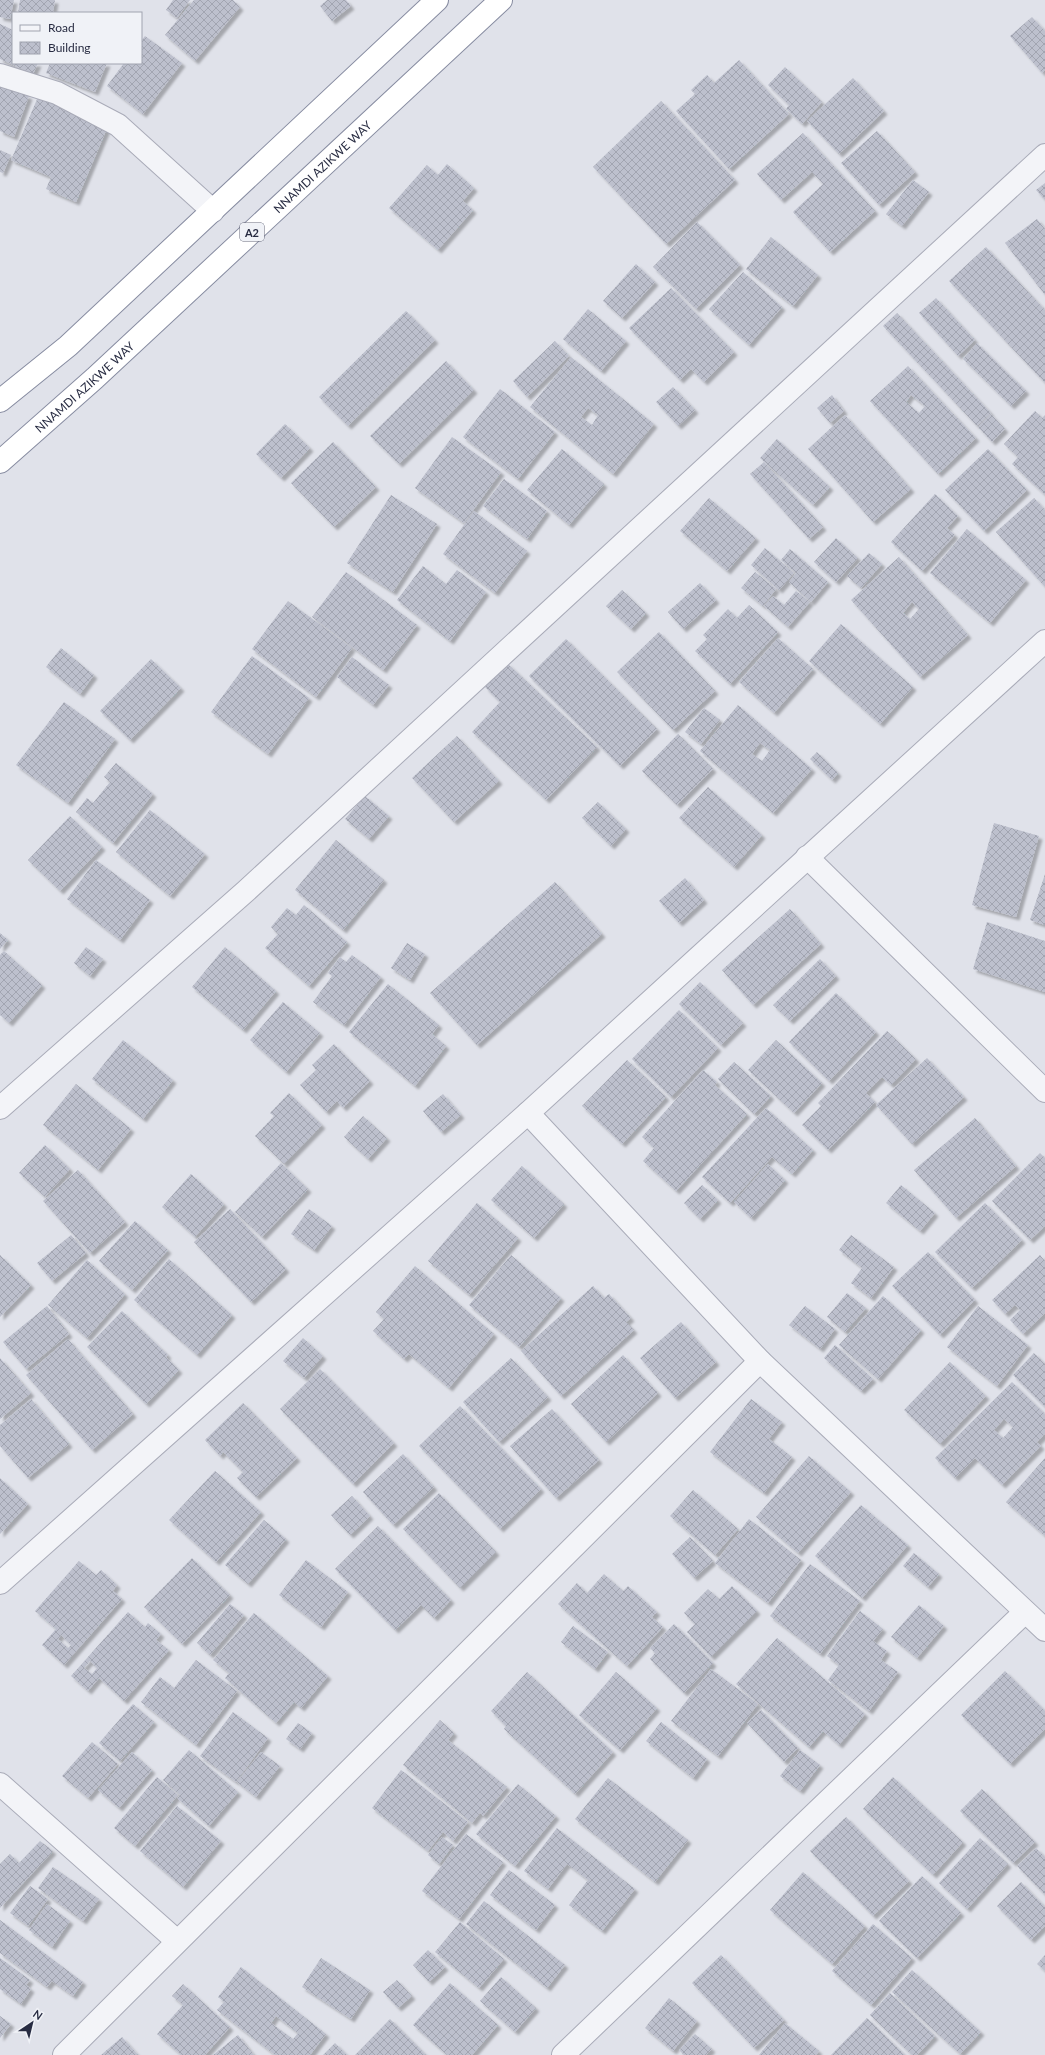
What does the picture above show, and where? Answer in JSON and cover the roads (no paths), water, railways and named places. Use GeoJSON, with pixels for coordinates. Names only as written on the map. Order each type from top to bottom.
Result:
{"type":"FeatureCollection","features":[{"type":"Feature","properties":{"kind":"highway"},"geometry":{"type":"LineString","coordinates":[[0,402],[68,346],[438,0]]}},
{"type":"Feature","properties":{"kind":"highway","name":"NNAMDI AZIKWE WAY"},"geometry":{"type":"LineString","coordinates":[[0,462],[95,378],[501,0]]}},
{"type":"Feature","properties":{"kind":"street"},"geometry":{"type":"LineString","coordinates":[[0,75],[57,93],[118,125],[214,211]]}},
{"type":"Feature","properties":{"kind":"street"},"geometry":{"type":"LineString","coordinates":[[0,1108],[246,891],[1045,155]]}},
{"type":"Feature","properties":{"kind":"street"},"geometry":{"type":"LineString","coordinates":[[0,1583],[528,1113],[1045,641]]}},
{"type":"Feature","properties":{"kind":"street"},"geometry":{"type":"LineString","coordinates":[[807,857],[1045,1091]]}},
{"type":"Feature","properties":{"kind":"street"},"geometry":{"type":"LineString","coordinates":[[528,1113],[760,1361],[1045,1630]]}},
{"type":"Feature","properties":{"kind":"street"},"geometry":{"type":"LineString","coordinates":[[64,2055],[760,1361]]}},
{"type":"Feature","properties":{"kind":"street"},"geometry":{"type":"LineString","coordinates":[[563,2055],[1025,1612]]}},
{"type":"Feature","properties":{"kind":"street"},"geometry":{"type":"LineString","coordinates":[[0,1784],[177,1941]]}}]}
